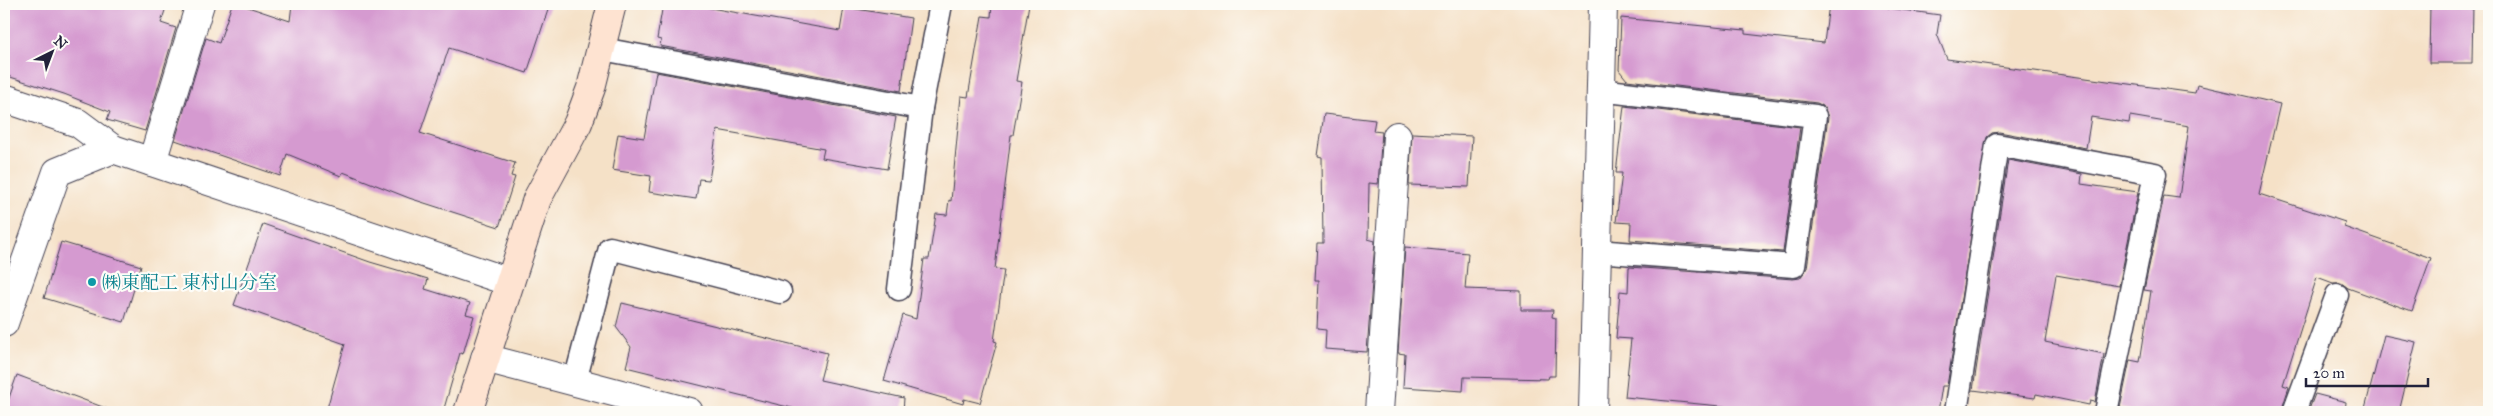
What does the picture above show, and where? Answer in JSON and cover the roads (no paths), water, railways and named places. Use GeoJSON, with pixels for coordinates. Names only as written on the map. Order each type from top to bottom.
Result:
{"type":"FeatureCollection","features":[{"type":"Feature","properties":{"kind":"street"},"geometry":{"type":"LineString","coordinates":[[152,162],[200,4]]}},
{"type":"Feature","properties":{"kind":"street"},"geometry":{"type":"LineString","coordinates":[[468,412],[537,200],[555,162],[578,123],[591,88],[612,4]]}},
{"type":"Feature","properties":{"kind":"street"},"geometry":{"type":"LineString","coordinates":[[1593,412],[1603,4]]}},
{"type":"Feature","properties":{"kind":"street"},"geometry":{"type":"LineString","coordinates":[[4,98],[78,123],[113,149],[510,282]]}},
{"type":"Feature","properties":{"kind":"street"},"geometry":{"type":"LineString","coordinates":[[1379,412],[1397,136]]}},
{"type":"Feature","properties":{"kind":"street"},"geometry":{"type":"LineString","coordinates":[[4,323],[57,172],[113,149]]}},
{"type":"Feature","properties":{"kind":"street"},"geometry":{"type":"LineString","coordinates":[[485,358],[575,380],[689,412]]}},
{"type":"Feature","properties":{"kind":"lane"},"geometry":{"type":"LineString","coordinates":[[899,289],[922,108],[941,4]]}},
{"type":"Feature","properties":{"kind":"lane"},"geometry":{"type":"LineString","coordinates":[[602,49],[922,108]]}},
{"type":"Feature","properties":{"kind":"lane"},"geometry":{"type":"LineString","coordinates":[[1596,251],[1794,266],[1815,116],[1600,90]]}},
{"type":"Feature","properties":{"kind":"lane"},"geometry":{"type":"LineString","coordinates":[[1956,412],[1997,145],[2155,174],[2106,412]]}},
{"type":"Feature","properties":{"kind":"lane"},"geometry":{"type":"LineString","coordinates":[[575,380],[610,248],[780,292]]}},
{"type":"Feature","properties":{"kind":"lane"},"geometry":{"type":"LineString","coordinates":[[2294,412],[2337,295]]}},
{"type":"Feature","properties":{"kind":"place","name":"㈱東配工 東村山分室"},"geometry":{"type":"Point","coordinates":[92,282]}}]}
